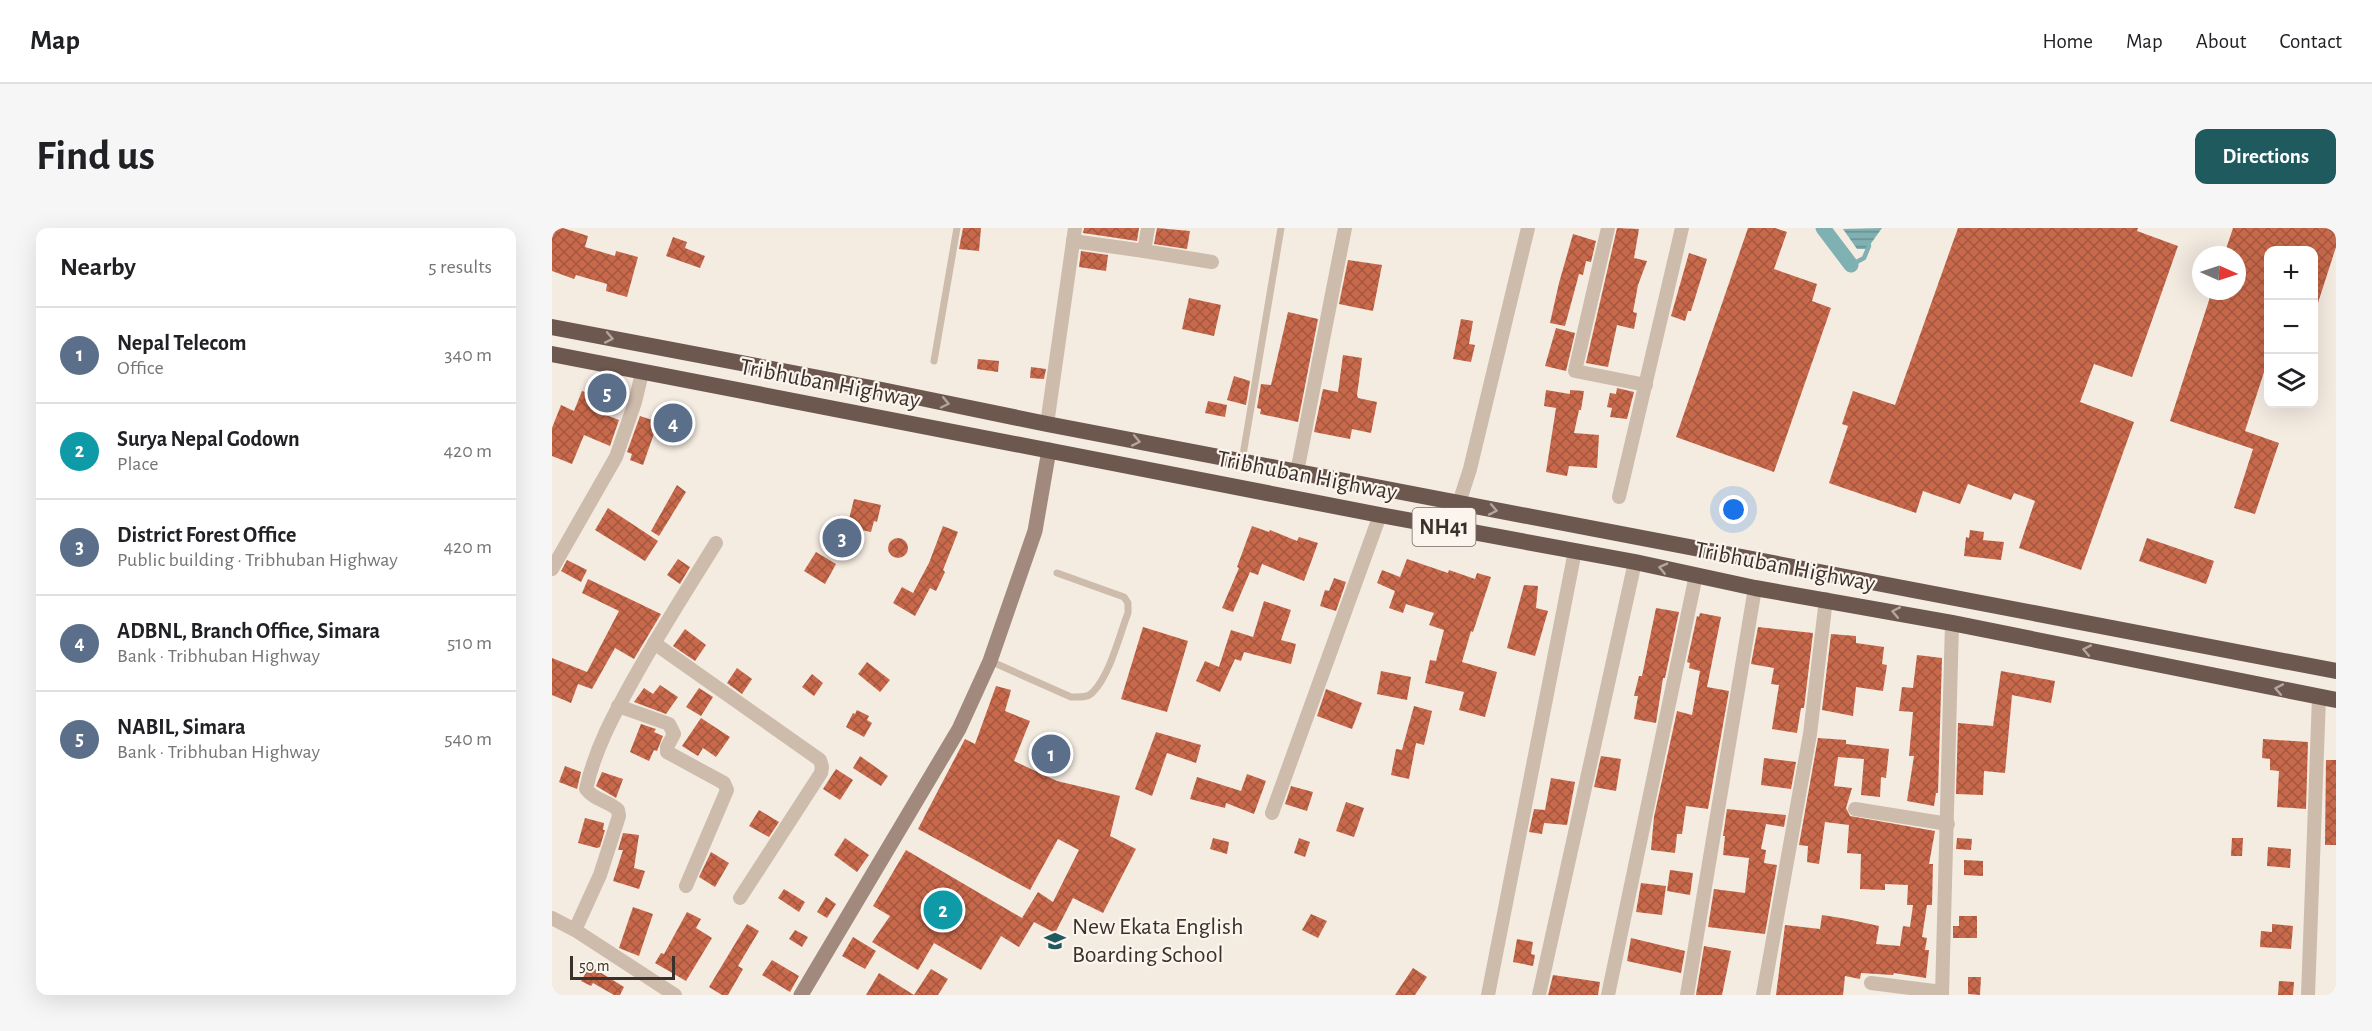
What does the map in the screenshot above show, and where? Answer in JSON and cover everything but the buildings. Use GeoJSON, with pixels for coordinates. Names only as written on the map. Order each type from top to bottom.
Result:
{"type":"FeatureCollection","features":[{"type":"Feature","properties":{"kind":"highway","name":"Tribhuban Highway"},"geometry":{"type":"LineString","coordinates":[[552,327],[2336,671]]}},
{"type":"Feature","properties":{"kind":"highway","name":"Tribhuban Highway"},"geometry":{"type":"LineString","coordinates":[[552,354],[1380,515],[1635,562],[1755,588],[1952,623],[2336,700]]}},
{"type":"Feature","properties":{"kind":"main road"},"geometry":{"type":"LineString","coordinates":[[801,995],[959,729],[990,662],[1035,531],[1049,450]]}},
{"type":"Feature","properties":{"kind":"street"},"geometry":{"type":"LineString","coordinates":[[1144,251],[1148,228]]}},
{"type":"Feature","properties":{"kind":"street"},"geometry":{"type":"LineString","coordinates":[[1297,472],[1345,228]]}},
{"type":"Feature","properties":{"kind":"street"},"geometry":{"type":"LineString","coordinates":[[1459,503],[1470,469],[1528,228]]}},
{"type":"Feature","properties":{"kind":"street"},"geometry":{"type":"LineString","coordinates":[[1608,228],[1575,371],[1646,385]]}},
{"type":"Feature","properties":{"kind":"street"},"geometry":{"type":"LineString","coordinates":[[1619,497],[1682,228]]}},
{"type":"Feature","properties":{"kind":"street"},"geometry":{"type":"LineString","coordinates":[[1047,424],[1074,235],[1144,251],[1212,262]]}},
{"type":"Feature","properties":{"kind":"street"},"geometry":{"type":"LineString","coordinates":[[552,569],[556,551],[616,457],[642,373]]}},
{"type":"Feature","properties":{"kind":"street"},"geometry":{"type":"LineString","coordinates":[[1272,813],[1380,515]]}},
{"type":"Feature","properties":{"kind":"street"},"geometry":{"type":"LineString","coordinates":[[575,930],[600,875],[619,816],[618,810],[613,805],[590,795],[586,789],[597,750],[618,706],[654,643],[716,543]]}},
{"type":"Feature","properties":{"kind":"street"},"geometry":{"type":"LineString","coordinates":[[1488,995],[1575,551]]}},
{"type":"Feature","properties":{"kind":"street"},"geometry":{"type":"LineString","coordinates":[[1539,995],[1635,562]]}},
{"type":"Feature","properties":{"kind":"street"},"geometry":{"type":"LineString","coordinates":[[1608,995],[1696,575]]}},
{"type":"Feature","properties":{"kind":"street"},"geometry":{"type":"LineString","coordinates":[[1687,995],[1755,588]]}},
{"type":"Feature","properties":{"kind":"street"},"geometry":{"type":"LineString","coordinates":[[1763,995],[1810,734],[1826,599]]}},
{"type":"Feature","properties":{"kind":"street"},"geometry":{"type":"LineString","coordinates":[[1871,983],[1942,994],[1952,623]]}},
{"type":"Feature","properties":{"kind":"street"},"geometry":{"type":"LineString","coordinates":[[654,643],[820,760],[822,766],[820,773],[740,898]]}},
{"type":"Feature","properties":{"kind":"street"},"geometry":{"type":"LineString","coordinates":[[2308,995],[2319,697]]}},
{"type":"Feature","properties":{"kind":"street"},"geometry":{"type":"LineString","coordinates":[[618,706],[669,724],[674,734],[666,747],[668,752],[724,783],[727,790],[686,886]]}},
{"type":"Feature","properties":{"kind":"street"},"geometry":{"type":"LineString","coordinates":[[1855,809],[1948,824]]}},
{"type":"Feature","properties":{"kind":"street"},"geometry":{"type":"LineString","coordinates":[[552,918],[575,930],[675,995]]}},
{"type":"Feature","properties":{"kind":"lane"},"geometry":{"type":"LineString","coordinates":[[934,361],[957,228]]}},
{"type":"Feature","properties":{"kind":"lane"},"geometry":{"type":"LineString","coordinates":[[1242,461],[1281,228]]}},
{"type":"Feature","properties":{"kind":"lane"},"geometry":{"type":"LineString","coordinates":[[990,662],[1071,697],[1092,694],[1104,677],[1128,613],[1128,603],[1124,597],[1057,573]]}},
{"type":"Feature","properties":{"kind":"water"},"geometry":{"type":"Polygon","coordinates":[[[1882,228],[1867,249],[1857,249],[1843,229],[1882,228]]]}},
{"type":"Feature","properties":{"kind":"waterway"},"geometry":{"type":"LineString","coordinates":[[1823,228],[1851,265]]}},
{"type":"Feature","properties":{"kind":"waterway"},"geometry":{"type":"LineString","coordinates":[[1851,265],[1864,258],[1869,246],[1868,242]]}},
{"type":"Feature","properties":{"kind":"place","name":"NABIL, Simara"},"geometry":{"type":"Point","coordinates":[607,393]}},
{"type":"Feature","properties":{"kind":"place","name":"ADBNL, Branch Office, Simara"},"geometry":{"type":"Point","coordinates":[673,423]}},
{"type":"Feature","properties":{"kind":"place","name":"District Forest Office"},"geometry":{"type":"Point","coordinates":[842,538]}},
{"type":"Feature","properties":{"kind":"place","name":"Nepal Telecom"},"geometry":{"type":"Point","coordinates":[1051,754]}},
{"type":"Feature","properties":{"kind":"place","name":"Surya Nepal Godown"},"geometry":{"type":"Point","coordinates":[943,910]}},
{"type":"Feature","properties":{"kind":"place","name":"New Ekata English Boarding School"},"geometry":{"type":"Point","coordinates":[1055,941]}}]}
